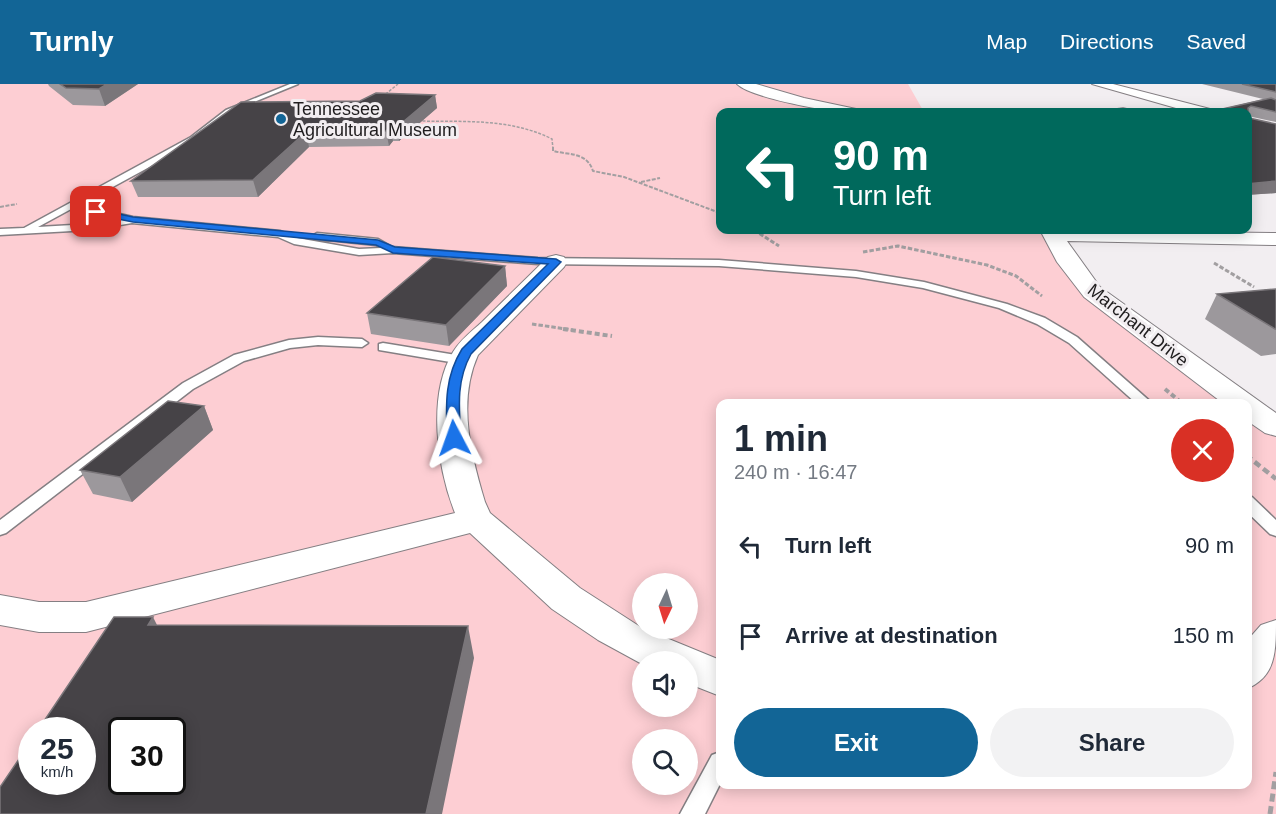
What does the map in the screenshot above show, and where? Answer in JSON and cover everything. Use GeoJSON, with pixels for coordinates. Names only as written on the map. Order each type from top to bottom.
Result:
{"type":"FeatureCollection","features":[{"type":"Feature","properties":{"kind":"street"},"geometry":{"type":"LineString","coordinates":[[743,84],[827,108]]}},
{"type":"Feature","properties":{"kind":"street"},"geometry":{"type":"LineString","coordinates":[[1098,84],[1190,108]]}},
{"type":"Feature","properties":{"kind":"street","name":"Marchant Drive"},"geometry":{"type":"LineString","coordinates":[[1053,234],[1068,262],[1092,292],[1237,399]]}},
{"type":"Feature","properties":{"kind":"street"},"geometry":{"type":"LineString","coordinates":[[1089,234],[1183,239],[1276,239]]}},
{"type":"Feature","properties":{"kind":"street"},"geometry":{"type":"LineString","coordinates":[[556,262],[498,319],[462,360],[452,394],[451,423],[466,499],[476,520],[498,535],[553,587],[596,618],[658,651]]}},
{"type":"Feature","properties":{"kind":"street","name":"Marchant Drive"},"geometry":{"type":"LineString","coordinates":[[1252,410],[1276,427]]}},
{"type":"Feature","properties":{"kind":"street"},"geometry":{"type":"LineString","coordinates":[[0,610],[39,617],[86,617],[476,520]]}},
{"type":"Feature","properties":{"kind":"street"},"geometry":{"type":"LineString","coordinates":[[1252,665],[1276,636]]}},
{"type":"Feature","properties":{"kind":"street"},"geometry":{"type":"LineString","coordinates":[[698,669],[716,676]]}},
{"type":"Feature","properties":{"kind":"lane"},"geometry":{"type":"LineString","coordinates":[[25,231],[194,139],[234,108],[295,84]]}},
{"type":"Feature","properties":{"kind":"lane"},"geometry":{"type":"LineString","coordinates":[[95,193],[89,199],[89,210],[133,220],[279,234],[294,241],[359,252],[393,250],[556,262],[719,263],[856,274],[958,292],[1024,314],[1060,331],[1140,399]]}},
{"type":"Feature","properties":{"kind":"lane"},"geometry":{"type":"LineString","coordinates":[[0,232],[90,227],[133,220]]}},
{"type":"Feature","properties":{"kind":"lane"},"geometry":{"type":"LineString","coordinates":[[0,529],[188,386],[239,358],[289,344],[318,340],[362,343]]}},
{"type":"Feature","properties":{"kind":"lane"},"geometry":{"type":"LineString","coordinates":[[383,347],[462,360]]}},
{"type":"Feature","properties":{"kind":"lane"},"geometry":{"type":"LineString","coordinates":[[1252,507],[1276,530]]}},
{"type":"Feature","properties":{"kind":"lane"},"geometry":{"type":"LineString","coordinates":[[692,814],[716,769]]}},
{"type":"Feature","properties":{"kind":"path"},"geometry":{"type":"LineString","coordinates":[[375,102],[398,84]]}},
{"type":"Feature","properties":{"kind":"path"},"geometry":{"type":"LineString","coordinates":[[418,121],[479,122],[538,130],[552,139],[553,151],[583,156],[592,162],[593,171],[636,182],[716,212]]}},
{"type":"Feature","properties":{"kind":"path"},"geometry":{"type":"LineString","coordinates":[[636,182],[650,182],[660,178]]}},
{"type":"Feature","properties":{"kind":"path"},"geometry":{"type":"LineString","coordinates":[[0,207],[17,204]]}},
{"type":"Feature","properties":{"kind":"path"},"geometry":{"type":"LineString","coordinates":[[1183,239],[1222,269],[1254,287]]}},
{"type":"Feature","properties":{"kind":"path"},"geometry":{"type":"LineString","coordinates":[[498,319],[612,336]]}},
{"type":"Feature","properties":{"kind":"path"},"geometry":{"type":"LineString","coordinates":[[1252,460],[1276,479]]}},
{"type":"Feature","properties":{"kind":"path"},"geometry":{"type":"LineString","coordinates":[[1270,814],[1273,779],[1276,772]]}},
{"type":"Feature","properties":{"kind":"shaded area"},"geometry":{"type":"Polygon","coordinates":[[[0,84],[908,84],[922,108],[716,108],[716,234],[1052,234],[1068,262],[1238,399],[716,399],[716,789],[1252,789],[1252,410],[1276,427],[1276,814],[0,814],[0,84]]]}},
{"type":"Feature","properties":{"kind":"building"},"geometry":{"type":"Polygon","coordinates":[[[60,84],[107,84],[99,89],[66,88],[60,84]]]}},
{"type":"Feature","properties":{"kind":"building"},"geometry":{"type":"Polygon","coordinates":[[[1242,84],[1276,84],[1276,92],[1242,84]]]}},
{"type":"Feature","properties":{"kind":"building"},"geometry":{"type":"Polygon","coordinates":[[[376,93],[435,95],[397,127],[390,127],[386,131],[306,132],[253,180],[131,181],[241,102],[360,101],[376,93]]]}},
{"type":"Feature","properties":{"kind":"building"},"geometry":{"type":"Polygon","coordinates":[[[1271,98],[1276,100],[1276,112],[1251,106],[1227,108],[1271,98]]]}},
{"type":"Feature","properties":{"kind":"building"},"geometry":{"type":"Polygon","coordinates":[[[1252,119],[1276,124],[1276,181],[1252,183],[1252,119]]]}},
{"type":"Feature","properties":{"kind":"building"},"geometry":{"type":"Polygon","coordinates":[[[433,257],[505,266],[446,325],[367,313],[433,257]]]}},
{"type":"Feature","properties":{"kind":"building"},"geometry":{"type":"Polygon","coordinates":[[[1276,289],[1276,329],[1217,294],[1276,289]]]}},
{"type":"Feature","properties":{"kind":"building"},"geometry":{"type":"Polygon","coordinates":[[[168,401],[204,406],[120,477],[80,470],[168,401]]]}},
{"type":"Feature","properties":{"kind":"building"},"geometry":{"type":"Polygon","coordinates":[[[114,617],[153,617],[148,625],[468,626],[426,814],[0,814],[0,787],[18,761],[18,795],[96,795],[96,717],[47,717],[114,617]]]}},
{"type":"Feature","properties":{"kind":"place","name":"Tennessee Agricultural Museum"},"geometry":{"type":"Point","coordinates":[281,119]}},
{"type":"Feature","properties":{"kind":"route"},"geometry":{"type":"LineString","coordinates":[[96,212],[133,220],[152,219],[279,234],[306,234],[378,242],[393,250],[556,262],[466,352],[458,366],[452,394],[451,423],[454,438]]}}]}
